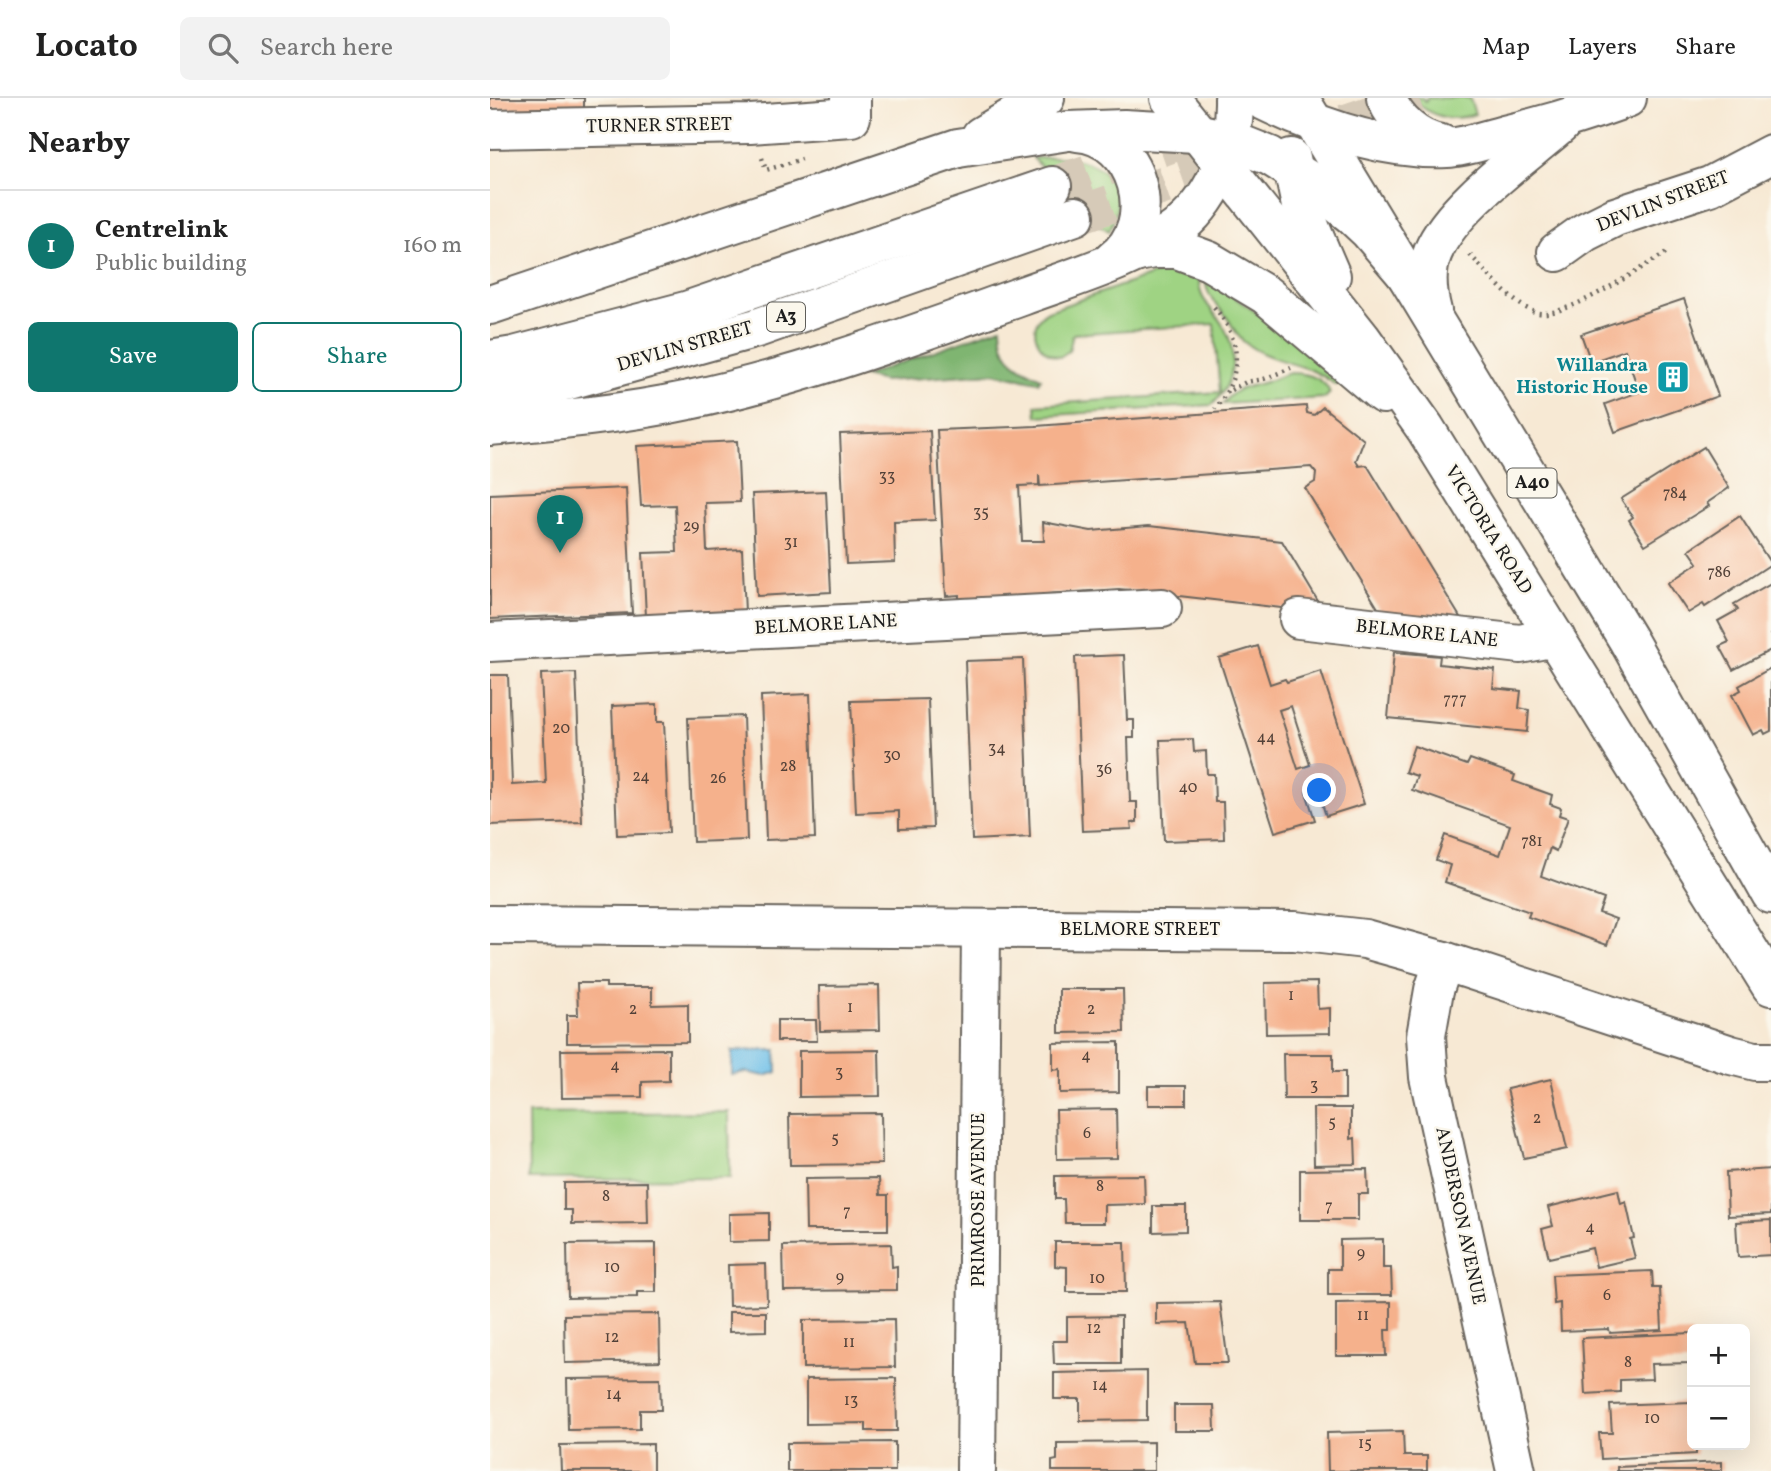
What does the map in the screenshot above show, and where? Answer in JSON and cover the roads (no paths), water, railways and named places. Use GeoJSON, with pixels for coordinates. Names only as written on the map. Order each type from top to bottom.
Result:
{"type":"FeatureCollection","features":[{"type":"Feature","properties":{"kind":"main road","name":"TURNER STREET"},"geometry":{"type":"LineString","coordinates":[[490,129],[750,124],[851,117],[851,98]]}},
{"type":"Feature","properties":{"kind":"main road"},"geometry":{"type":"LineString","coordinates":[[958,148],[1045,98]]}},
{"type":"Feature","properties":{"kind":"main road","name":"VICTORIA ROAD"},"geometry":{"type":"LineString","coordinates":[[1170,98],[1216,145],[1425,428],[1771,986]]}},
{"type":"Feature","properties":{"kind":"main road"},"geometry":{"type":"LineString","coordinates":[[1114,261],[1165,236],[1198,208],[1216,145],[1234,98]]}},
{"type":"Feature","properties":{"kind":"main road"},"geometry":{"type":"LineString","coordinates":[[1258,98],[1301,107],[1340,132],[1401,144],[1449,148],[1567,120],[1627,98]]}},
{"type":"Feature","properties":{"kind":"main road"},"geometry":{"type":"LineString","coordinates":[[1386,98],[1394,113],[1408,128],[1428,141],[1444,145],[1471,144]]}},
{"type":"Feature","properties":{"kind":"main road"},"geometry":{"type":"LineString","coordinates":[[1301,107],[1291,153],[1298,196],[1313,236],[1361,338]]}},
{"type":"Feature","properties":{"kind":"main road","name":"A40"},"geometry":{"type":"LineString","coordinates":[[1301,107],[1411,281],[1628,640],[1771,894]]}},
{"type":"Feature","properties":{"kind":"main road"},"geometry":{"type":"LineString","coordinates":[[1437,326],[1429,300],[1427,275],[1434,250],[1445,232],[1473,200],[1567,120]]}},
{"type":"Feature","properties":{"kind":"main road"},"geometry":{"type":"LineString","coordinates":[[490,305],[958,148],[1068,131],[1124,128],[1216,145],[1251,148],[1292,169],[1360,223],[1411,281]]}},
{"type":"Feature","properties":{"kind":"main road"},"geometry":{"type":"LineString","coordinates":[[1068,131],[1102,138],[1122,157],[1136,181],[1140,212],[1138,229],[1128,247],[1114,261]]}},
{"type":"Feature","properties":{"kind":"main road","name":"DEVLIN STREET"},"geometry":{"type":"LineString","coordinates":[[1557,252],[1585,232],[1615,217],[1710,186],[1771,153]]}},
{"type":"Feature","properties":{"kind":"main road","name":"DEVLIN STREET"},"geometry":{"type":"LineString","coordinates":[[490,360],[686,311],[1052,186]]}},
{"type":"Feature","properties":{"kind":"main road","name":"DEVLIN STREET"},"geometry":{"type":"LineString","coordinates":[[490,395],[569,380],[757,328],[1075,216]]}},
{"type":"Feature","properties":{"kind":"main road"},"geometry":{"type":"LineString","coordinates":[[490,426],[653,407],[760,382],[921,330],[1114,261],[1164,248],[1192,253],[1266,295],[1425,428]]}},
{"type":"Feature","properties":{"kind":"main road","name":"BELMORE LANE"},"geometry":{"type":"LineString","coordinates":[[490,642],[1162,608]]}},
{"type":"Feature","properties":{"kind":"main road","name":"BELMORE LANE"},"geometry":{"type":"LineString","coordinates":[[1299,619],[1520,644],[1555,636]]}},
{"type":"Feature","properties":{"kind":"main road","name":"BELMORE STREET"},"geometry":{"type":"LineString","coordinates":[[490,925],[1295,931],[1365,939],[1444,961],[1731,1055],[1755,1061],[1771,1061]]}},
{"type":"Feature","properties":{"kind":"main road","name":"PRIMROSE AVENUE"},"geometry":{"type":"LineString","coordinates":[[976,1471],[981,929]]}},
{"type":"Feature","properties":{"kind":"main road","name":"ANDERSON AVENUE"},"geometry":{"type":"LineString","coordinates":[[1444,961],[1434,990],[1426,1036],[1429,1077],[1516,1471]]}},
{"type":"Feature","properties":{"kind":"water"},"geometry":{"type":"Polygon","coordinates":[[[776,1050],[777,1072],[765,1076],[745,1072],[732,1075],[732,1051],[776,1050]]]}},
{"type":"Feature","properties":{"kind":"tunnel"},"geometry":{"type":"LineString","coordinates":[[1075,216],[1419,98]]}},
{"type":"Feature","properties":{"kind":"tunnel"},"geometry":{"type":"LineString","coordinates":[[1052,186],[1202,133]]}},
{"type":"Feature","properties":{"kind":"place","name":"Willandra Historic House"},"geometry":{"type":"Point","coordinates":[1673,377]}},
{"type":"Feature","properties":{"kind":"place","name":"Centrelink"},"geometry":{"type":"Point","coordinates":[560,553]}}]}
